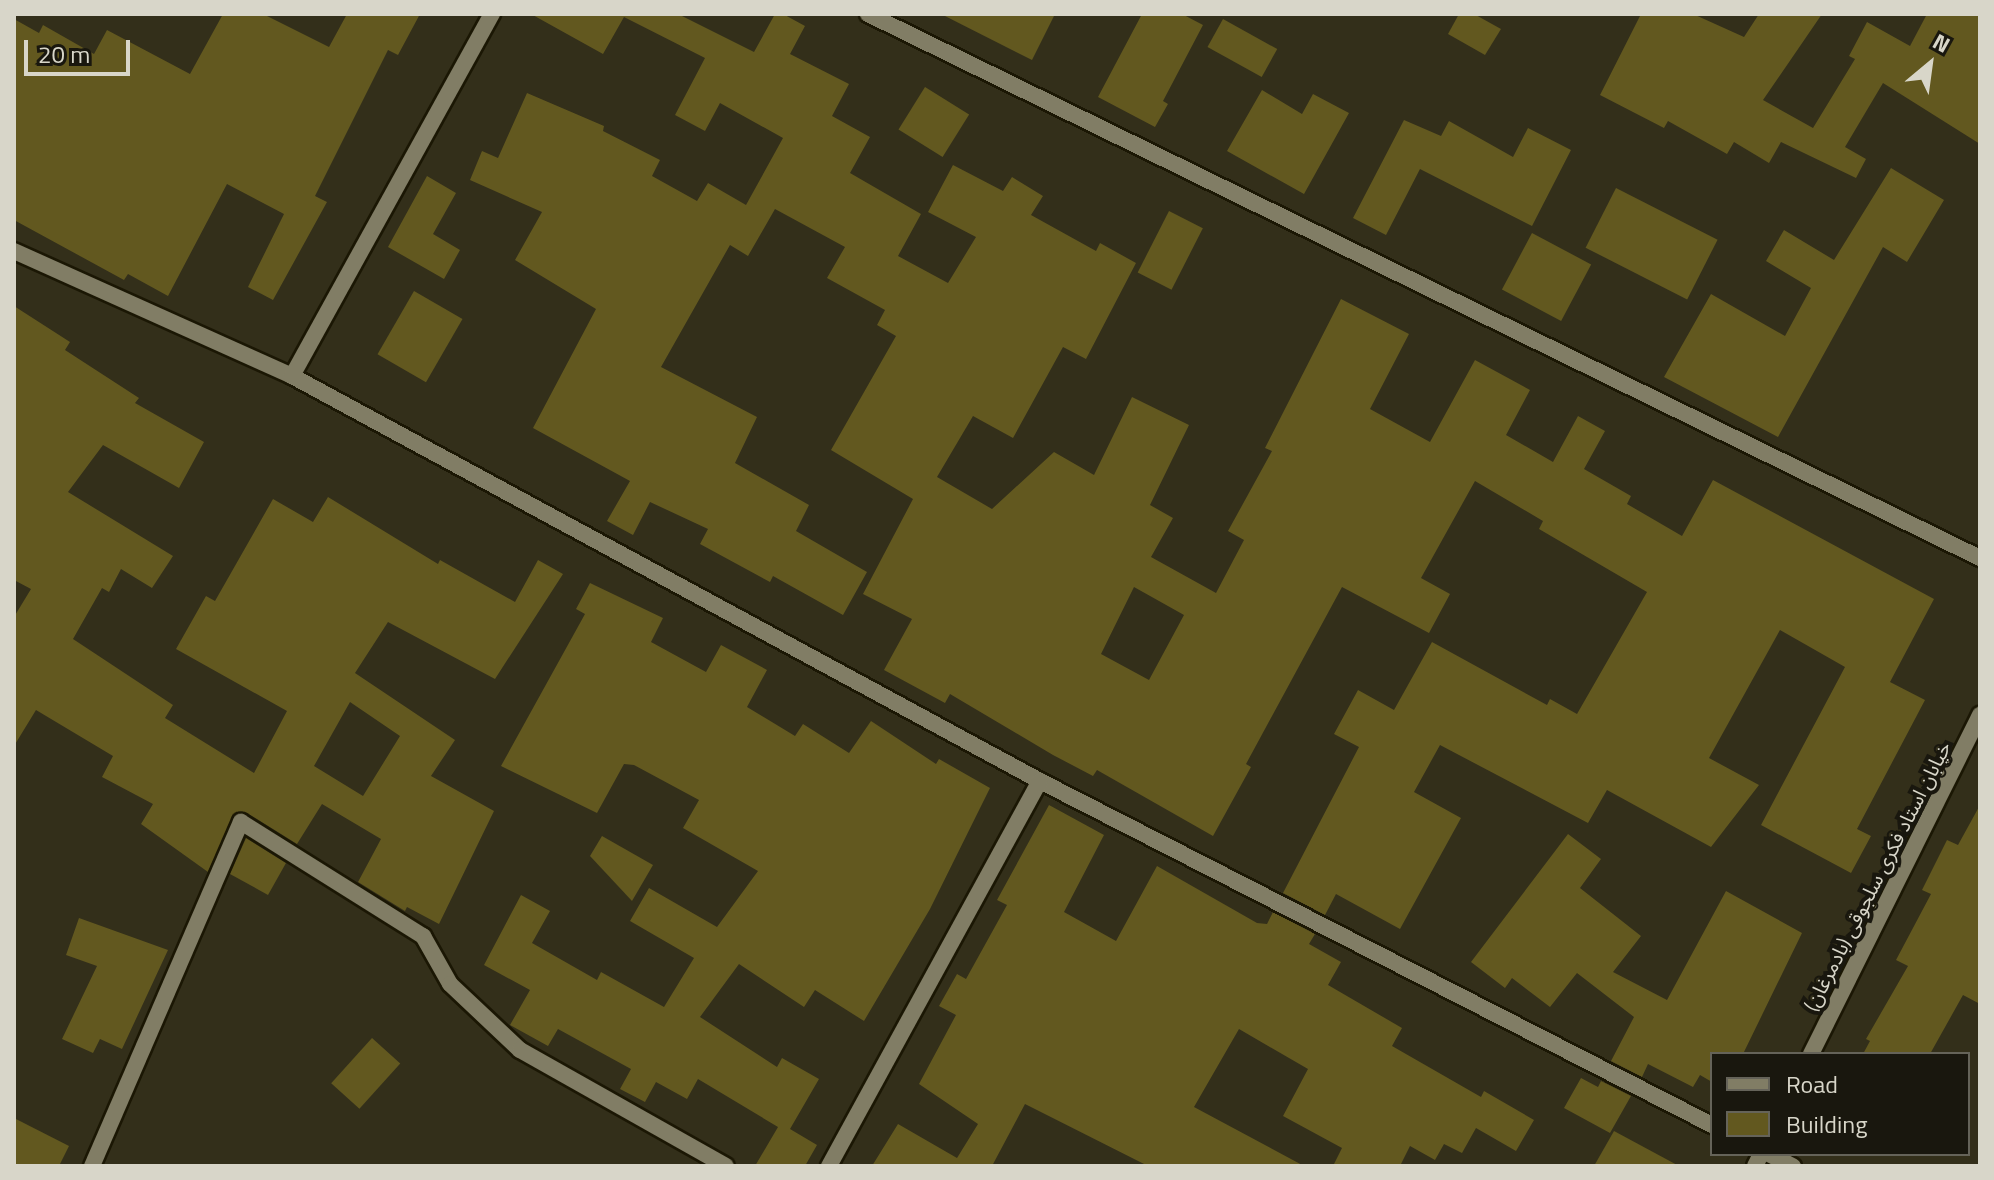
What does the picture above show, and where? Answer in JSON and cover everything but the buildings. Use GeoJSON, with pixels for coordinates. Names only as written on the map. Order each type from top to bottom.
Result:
{"type":"FeatureCollection","features":[{"type":"Feature","properties":{"kind":"street"},"geometry":{"type":"LineString","coordinates":[[292,376],[492,14]]}},
{"type":"Feature","properties":{"kind":"street"},"geometry":{"type":"LineString","coordinates":[[868,14],[1980,558]]}},
{"type":"Feature","properties":{"kind":"street"},"geometry":{"type":"LineString","coordinates":[[14,251],[292,376],[1040,781],[1710,1124]]}},
{"type":"Feature","properties":{"kind":"street","name":"خیابان استاد فکری سلجوقی (بادمرغان)"},"geometry":{"type":"LineString","coordinates":[[1812,1052],[1980,715]]}},
{"type":"Feature","properties":{"kind":"street"},"geometry":{"type":"LineString","coordinates":[[829,1166],[1040,781]]}},
{"type":"Feature","properties":{"kind":"street"},"geometry":{"type":"LineString","coordinates":[[92,1166],[241,822],[423,936],[450,984],[520,1050],[726,1166]]}},
{"type":"Feature","properties":{"kind":"street"},"geometry":{"type":"LineString","coordinates":[[1773,1156],[1793,1166]]}}]}
